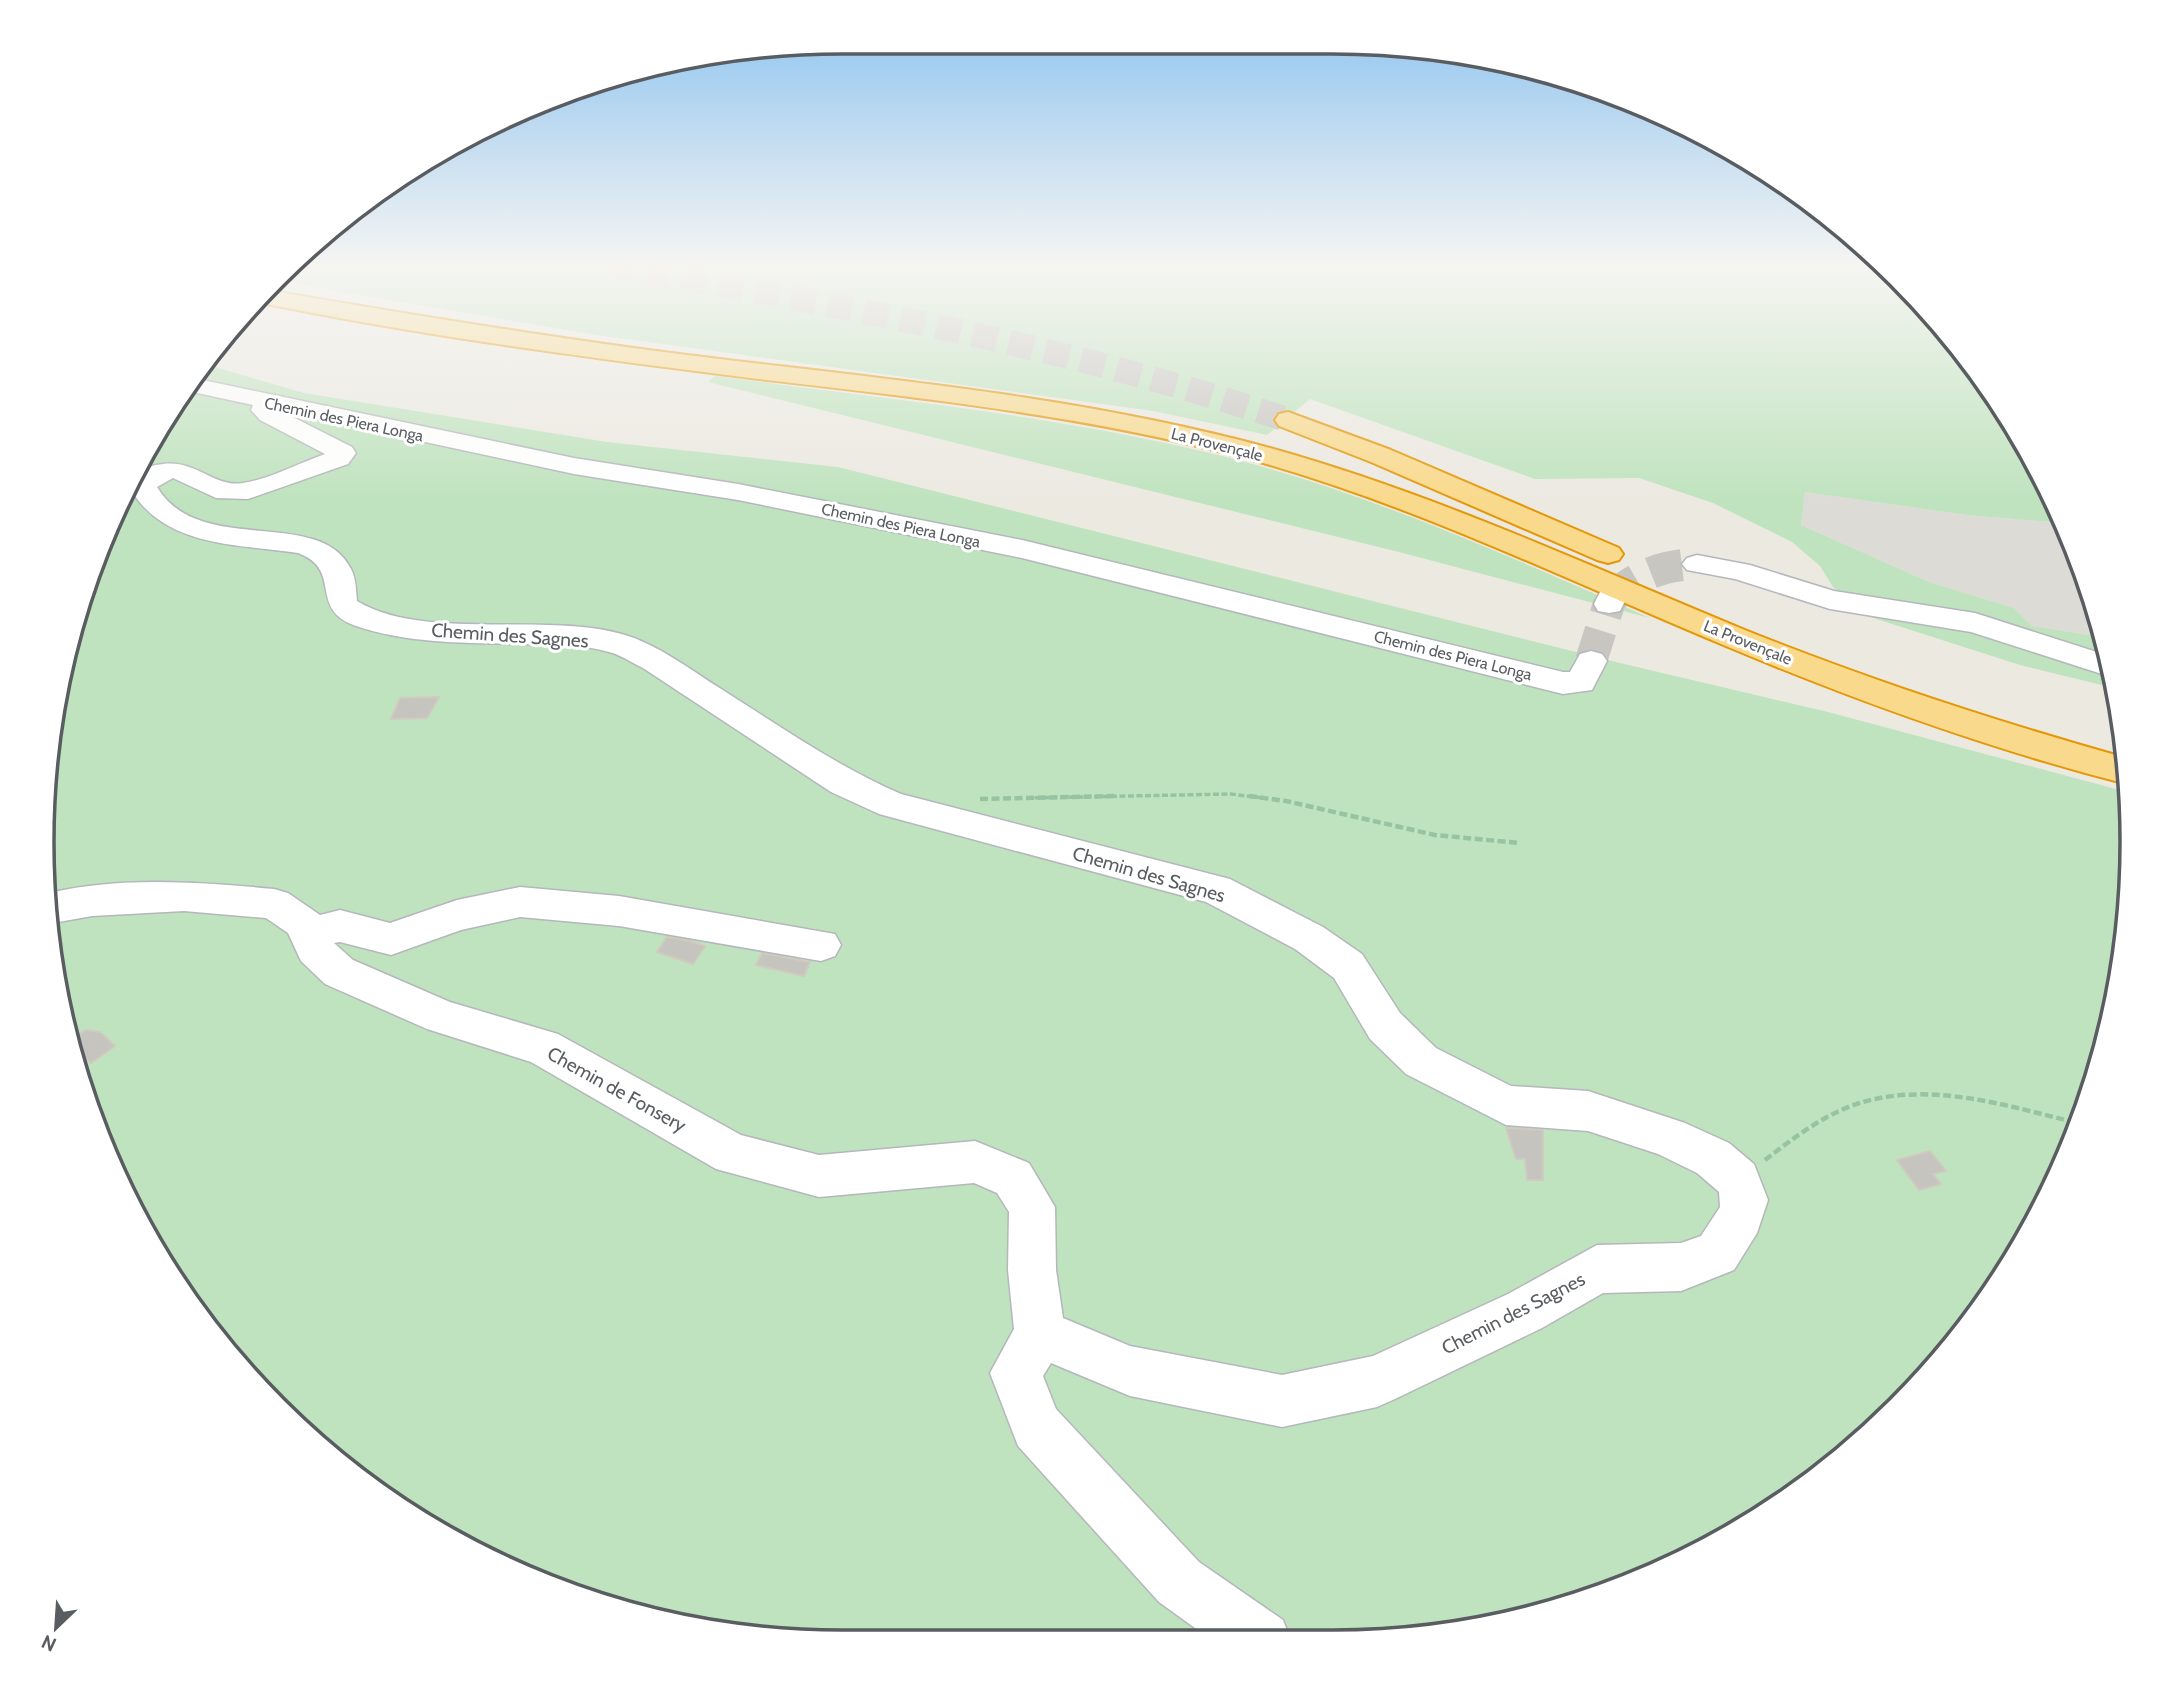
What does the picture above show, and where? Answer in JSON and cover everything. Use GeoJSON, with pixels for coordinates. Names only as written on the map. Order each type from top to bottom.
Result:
{"type":"FeatureCollection","features":[{"type":"Feature","properties":{"kind":"highway","name":"La Provençale"},"geometry":{"type":"LineString","coordinates":[[561,345],[1053,411],[1184,435],[1245,450],[1326,473],[1470,524],[1840,679],[2022,742],[2116,768]]}},
{"type":"Feature","properties":{"kind":"highway","name":"La Provençale"},"geometry":{"type":"LineString","coordinates":[[1289,420],[1381,456],[1800,637],[2045,722],[2113,741]]}},
{"type":"Feature","properties":{"kind":"lane","name":"Chemin des Piera Longa"},"geometry":{"type":"LineString","coordinates":[[200,386],[574,466],[738,492],[1022,550],[1201,591],[1563,683],[1581,682],[1591,661]]}},
{"type":"Feature","properties":{"kind":"lane","name":"Chemin des Sagnes"},"geometry":{"type":"LineString","coordinates":[[267,402],[264,410],[269,415],[343,453],[339,458],[248,491],[226,492],[176,469],[159,472],[145,480],[143,487],[154,505],[187,523],[218,533],[255,541],[299,543],[319,551],[335,568],[343,605],[364,618],[440,632],[558,635],[617,643],[676,675],[843,783],[892,806],[1217,890],[1309,938],[1348,966],[1385,1026],[1421,1060],[1506,1105],[1588,1111],[1669,1137],[1713,1158],[1738,1179],[1745,1200],[1740,1217],[1717,1252],[1681,1266],[1597,1269],[1525,1311],[1377,1381],[1282,1401],[1130,1371],[1041,1334]]}},
{"type":"Feature","properties":{"kind":"lane"},"geometry":{"type":"LineString","coordinates":[[1697,564],[1740,571],[1830,600],[1975,623],[2099,664]]}},
{"type":"Feature","properties":{"kind":"lane","name":"Chemin de Fonsery"},"geometry":{"type":"LineString","coordinates":[[57,907],[92,901],[184,896],[274,904],[304,923],[315,950],[339,972],[442,1017],[543,1047],[732,1154],[819,1176],[975,1162],[1013,1178],[1032,1207],[1032,1270],[1041,1334]]}},
{"type":"Feature","properties":{"kind":"lane"},"geometry":{"type":"LineString","coordinates":[[308,934],[340,926],[391,939],[457,915],[520,902],[619,911],[821,945]]}},
{"type":"Feature","properties":{"kind":"lane"},"geometry":{"type":"LineString","coordinates":[[1041,1334],[1016,1373],[1037,1427],[1179,1583],[1246,1630]]}},
{"type":"Feature","properties":{"kind":"path"},"geometry":{"type":"LineString","coordinates":[[972,800],[1231,794],[1286,801],[1435,835],[1520,843]]}},
{"type":"Feature","properties":{"kind":"path"},"geometry":{"type":"LineString","coordinates":[[1738,1179],[1784,1146],[1851,1106],[1899,1095],[1981,1100],[2068,1122]]}},
{"type":"Feature","properties":{"kind":"shaded area"},"geometry":{"type":"Polygon","coordinates":[[[1805,492],[1966,515],[2052,522],[2078,589],[2092,635],[2032,626],[2014,608],[1929,582],[1801,525],[1805,492]]]}},
{"type":"Feature","properties":{"kind":"green space"},"geometry":{"type":"Polygon","coordinates":[[[667,345],[1942,345],[1987,404],[2014,448],[2052,522],[1966,515],[1805,492],[1801,525],[1929,582],[2014,608],[2032,626],[2092,635],[2104,686],[2020,665],[1861,614],[1833,587],[1820,566],[1792,542],[1713,503],[1639,478],[1535,479],[1310,399],[1267,435],[1153,411],[667,345]]]}},
{"type":"Feature","properties":{"kind":"green space"},"geometry":{"type":"Polygon","coordinates":[[[214,367],[304,393],[607,442],[838,467],[1620,663],[1828,712],[2118,790],[2118,894],[2105,996],[2078,1095],[2060,1143],[2014,1236],[1957,1322],[1889,1399],[1812,1467],[1726,1524],[1633,1570],[1536,1603],[1435,1623],[1332,1630],[790,1628],[688,1615],[638,1603],[541,1570],[494,1549],[404,1497],[362,1467],[285,1399],[217,1322],[160,1236],[114,1143],[81,1046],[61,945],[54,842],[56,790],[69,688],[81,638],[114,541],[135,494],[187,404],[214,367]]]}},
{"type":"Feature","properties":{"kind":"green space"},"geometry":{"type":"Polygon","coordinates":[[[715,376],[1084,427],[1263,467],[1320,484],[1431,525],[1650,618],[1399,552],[708,382],[715,376]]]}},
{"type":"Feature","properties":{"kind":"building"},"geometry":{"type":"Polygon","coordinates":[[[439,697],[427,718],[391,719],[400,698],[439,697]]]}},
{"type":"Feature","properties":{"kind":"building"},"geometry":{"type":"Polygon","coordinates":[[[667,937],[705,946],[693,964],[657,952],[667,937]]]}},
{"type":"Feature","properties":{"kind":"building"},"geometry":{"type":"Polygon","coordinates":[[[762,953],[810,962],[804,976],[756,965],[762,953]]]}},
{"type":"Feature","properties":{"kind":"building"},"geometry":{"type":"Polygon","coordinates":[[[86,1030],[100,1032],[115,1046],[91,1063],[84,1057],[78,1035],[86,1030]]]}},
{"type":"Feature","properties":{"kind":"building"},"geometry":{"type":"Polygon","coordinates":[[[1506,1128],[1543,1130],[1543,1180],[1527,1180],[1525,1159],[1516,1159],[1506,1128]]]}},
{"type":"Feature","properties":{"kind":"building"},"geometry":{"type":"Polygon","coordinates":[[[1930,1151],[1946,1171],[1933,1174],[1941,1184],[1919,1190],[1897,1160],[1930,1151]]]}},
{"type":"Feature","properties":{"kind":"tunnel"},"geometry":{"type":"LineString","coordinates":[[1016,345],[1121,370],[1288,420]]}},
{"type":"Feature","properties":{"kind":"tunnel"},"geometry":{"type":"LineString","coordinates":[[1611,599],[1630,584],[1651,573],[1697,564]]}},
{"type":"Feature","properties":{"kind":"tunnel"},"geometry":{"type":"LineString","coordinates":[[1591,661],[1609,604]]}}]}
